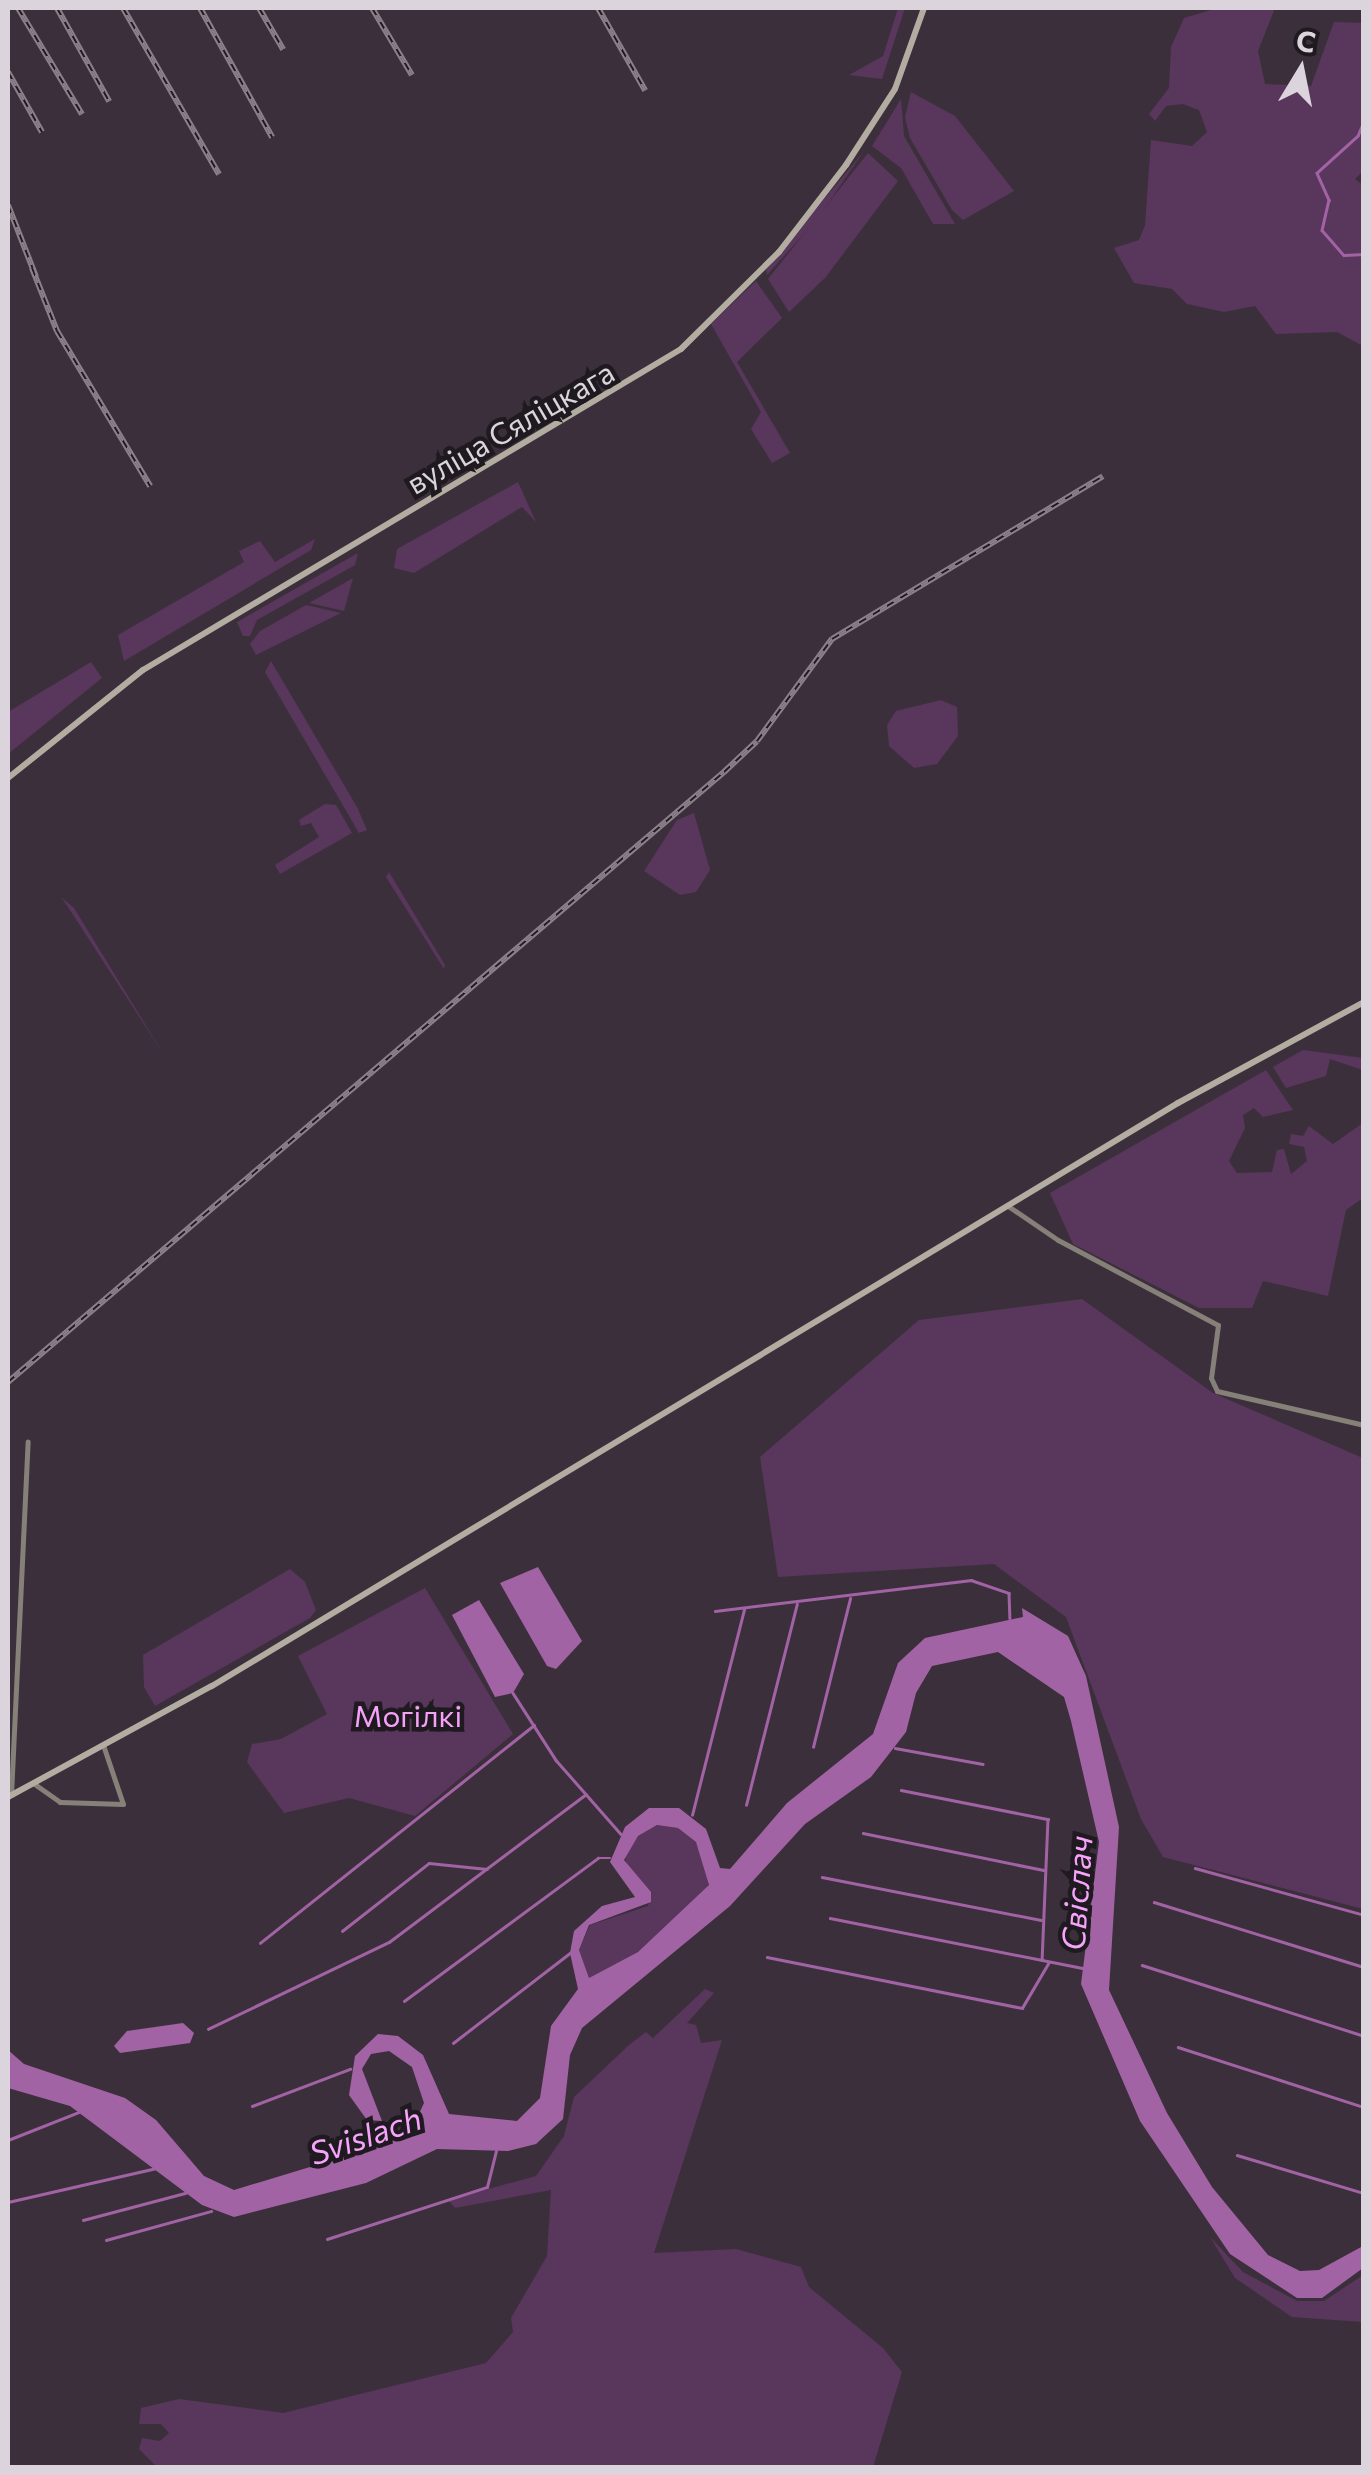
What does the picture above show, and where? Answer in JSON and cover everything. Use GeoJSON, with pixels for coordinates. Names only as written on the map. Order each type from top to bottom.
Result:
{"type":"FeatureCollection","features":[{"type":"Feature","properties":{"kind":"main road","name":"вуліца Сяліцкага"},"geometry":{"type":"LineString","coordinates":[[8,778],[143,670],[682,349],[779,252],[846,165],[895,89],[924,8]]}},
{"type":"Feature","properties":{"kind":"main road"},"geometry":{"type":"LineString","coordinates":[[9,1796],[158,1716],[1008,1206],[1364,1002]]}},
{"type":"Feature","properties":{"kind":"street"},"geometry":{"type":"LineString","coordinates":[[1008,1206],[1058,1240],[1218,1325],[1210,1378],[1218,1391],[1364,1425]]}},
{"type":"Feature","properties":{"kind":"street"},"geometry":{"type":"LineString","coordinates":[[9,1796],[28,1441]]}},
{"type":"Feature","properties":{"kind":"street"},"geometry":{"type":"LineString","coordinates":[[8,1660],[19,1657]]}},
{"type":"Feature","properties":{"kind":"street"},"geometry":{"type":"LineString","coordinates":[[34,1783],[60,1802],[123,1804],[103,1746]]}},
{"type":"Feature","properties":{"kind":"green space"},"geometry":{"type":"Polygon","coordinates":[[[898,8],[905,8],[882,79],[849,75],[883,56],[898,8]]]}},
{"type":"Feature","properties":{"kind":"green space"},"geometry":{"type":"Polygon","coordinates":[[[1218,8],[1275,8],[1258,51],[1265,84],[1311,86],[1334,22],[1363,23],[1363,171],[1355,179],[1364,186],[1363,346],[1337,332],[1276,334],[1255,306],[1224,312],[1187,304],[1172,289],[1134,283],[1114,248],[1139,240],[1145,225],[1151,140],[1192,146],[1207,132],[1199,110],[1183,104],[1166,106],[1155,121],[1149,114],[1169,88],[1171,47],[1184,18],[1218,8]]]}},
{"type":"Feature","properties":{"kind":"green space"},"geometry":{"type":"Polygon","coordinates":[[[911,92],[955,116],[1014,191],[963,220],[952,210],[910,138],[905,117],[911,92]]]}},
{"type":"Feature","properties":{"kind":"green space"},"geometry":{"type":"Polygon","coordinates":[[[901,99],[904,136],[955,224],[933,224],[901,168],[872,146],[901,99]]]}},
{"type":"Feature","properties":{"kind":"green space"},"geometry":{"type":"Polygon","coordinates":[[[864,151],[818,218],[767,275],[766,269],[864,151]]]}},
{"type":"Feature","properties":{"kind":"green space"},"geometry":{"type":"Polygon","coordinates":[[[868,153],[898,181],[825,278],[789,312],[768,279],[868,153]]]}},
{"type":"Feature","properties":{"kind":"green space"},"geometry":{"type":"Polygon","coordinates":[[[756,281],[782,318],[737,362],[790,453],[772,463],[751,429],[761,412],[711,324],[756,281]]]}},
{"type":"Feature","properties":{"kind":"green space"},"geometry":{"type":"Polygon","coordinates":[[[518,482],[536,522],[522,507],[414,573],[394,568],[397,549],[518,482]]]}},
{"type":"Feature","properties":{"kind":"green space"},"geometry":{"type":"Polygon","coordinates":[[[315,539],[311,550],[124,661],[118,635],[244,562],[239,551],[260,541],[275,562],[315,539]]]}},
{"type":"Feature","properties":{"kind":"green space"},"geometry":{"type":"Polygon","coordinates":[[[358,553],[355,565],[257,620],[250,636],[243,636],[237,622],[358,553]]]}},
{"type":"Feature","properties":{"kind":"green space"},"geometry":{"type":"Polygon","coordinates":[[[353,578],[344,611],[309,603],[353,578]]]}},
{"type":"Feature","properties":{"kind":"green space"},"geometry":{"type":"Polygon","coordinates":[[[306,605],[341,613],[256,655],[250,644],[260,631],[306,605]]]}},
{"type":"Feature","properties":{"kind":"green space"},"geometry":{"type":"Polygon","coordinates":[[[271,661],[367,830],[359,833],[265,672],[271,661]]]}},
{"type":"Feature","properties":{"kind":"green space"},"geometry":{"type":"Polygon","coordinates":[[[91,662],[102,678],[8,754],[8,712],[91,662]]]}},
{"type":"Feature","properties":{"kind":"green space"},"geometry":{"type":"Polygon","coordinates":[[[941,700],[957,707],[958,736],[937,764],[914,768],[889,746],[887,725],[896,711],[941,700]]]}},
{"type":"Feature","properties":{"kind":"green space"},"geometry":{"type":"Polygon","coordinates":[[[325,804],[336,805],[352,833],[280,874],[275,865],[319,837],[311,823],[301,826],[299,820],[325,804]]]}},
{"type":"Feature","properties":{"kind":"green space"},"geometry":{"type":"Polygon","coordinates":[[[694,813],[710,870],[696,892],[680,895],[644,871],[677,820],[694,813]]]}},
{"type":"Feature","properties":{"kind":"green space"},"geometry":{"type":"Polygon","coordinates":[[[389,872],[445,965],[444,969],[386,877],[389,872]]]}},
{"type":"Feature","properties":{"kind":"green space"},"geometry":{"type":"Polygon","coordinates":[[[61,897],[74,908],[164,1055],[70,910],[61,897]]]}},
{"type":"Feature","properties":{"kind":"green space"},"geometry":{"type":"Polygon","coordinates":[[[1303,1050],[1363,1058],[1363,1070],[1330,1059],[1326,1076],[1286,1088],[1273,1067],[1303,1050]]]}},
{"type":"Feature","properties":{"kind":"green space"},"geometry":{"type":"Polygon","coordinates":[[[1266,1070],[1293,1110],[1263,1117],[1254,1108],[1243,1115],[1245,1128],[1229,1161],[1237,1173],[1272,1172],[1277,1150],[1284,1149],[1291,1174],[1307,1161],[1304,1147],[1289,1144],[1291,1134],[1303,1136],[1309,1126],[1333,1144],[1363,1123],[1363,1198],[1346,1210],[1328,1296],[1263,1281],[1252,1308],[1199,1308],[1073,1244],[1050,1193],[1266,1070]]]}},
{"type":"Feature","properties":{"kind":"green space"},"geometry":{"type":"Polygon","coordinates":[[[1082,1299],[1213,1393],[1363,1458],[1363,1909],[1163,1857],[1141,1819],[1066,1617],[994,1564],[778,1577],[760,1457],[919,1320],[1082,1299]]]}},
{"type":"Feature","properties":{"kind":"green space"},"geometry":{"type":"Polygon","coordinates":[[[290,1569],[305,1582],[316,1610],[310,1618],[155,1706],[144,1687],[143,1655],[290,1569]]]}},
{"type":"Feature","properties":{"kind":"green space","name":"Могілкі"},"geometry":{"type":"Polygon","coordinates":[[[425,1588],[513,1734],[415,1816],[349,1798],[284,1813],[247,1762],[252,1744],[281,1739],[327,1714],[298,1656],[425,1588]]]}},
{"type":"Feature","properties":{"kind":"green space"},"geometry":{"type":"Polygon","coordinates":[[[657,1825],[678,1828],[696,1842],[710,1876],[707,1889],[638,1952],[589,1978],[579,1950],[590,1925],[648,1906],[651,1892],[627,1869],[625,1855],[638,1836],[657,1825]]]}},
{"type":"Feature","properties":{"kind":"green space"},"geometry":{"type":"Polygon","coordinates":[[[705,1989],[714,1993],[687,2023],[696,2025],[701,2043],[722,2040],[654,2253],[736,2249],[801,2267],[809,2287],[883,2348],[902,2372],[873,2467],[158,2468],[139,2449],[142,2438],[160,2441],[169,2433],[161,2424],[139,2424],[141,2408],[179,2399],[283,2413],[486,2363],[513,2332],[511,2318],[547,2256],[551,2190],[455,2208],[448,2200],[536,2176],[564,2136],[574,2097],[629,2045],[646,2032],[653,2038],[705,1989]]]}},
{"type":"Feature","properties":{"kind":"green space"},"geometry":{"type":"Polygon","coordinates":[[[1210,2237],[1243,2272],[1297,2301],[1324,2301],[1363,2275],[1363,2322],[1292,2317],[1235,2278],[1210,2237]]]}},
{"type":"Feature","properties":{"kind":"shaded area"},"geometry":{"type":"Polygon","coordinates":[[[538,1567],[582,1641],[556,1669],[547,1666],[500,1583],[538,1567]]]}},
{"type":"Feature","properties":{"kind":"shaded area"},"geometry":{"type":"Polygon","coordinates":[[[479,1600],[524,1674],[513,1693],[495,1697],[452,1615],[479,1600]]]}},
{"type":"Feature","properties":{"kind":"shaded area"},"geometry":{"type":"Polygon","coordinates":[[[1022,1608],[1068,1636],[1086,1676],[1119,1827],[1109,1990],[1167,2113],[1212,2187],[1268,2255],[1300,2271],[1319,2270],[1363,2246],[1363,2268],[1322,2298],[1297,2298],[1230,2254],[1140,2121],[1081,1984],[1099,1842],[1064,1697],[998,1652],[932,1666],[916,1693],[906,1732],[871,1777],[805,1824],[730,1906],[582,2028],[570,2055],[563,2119],[536,2144],[508,2151],[437,2149],[366,2183],[234,2217],[202,2205],[70,2106],[8,2088],[8,2050],[24,2064],[125,2098],[156,2120],[204,2176],[234,2190],[366,2150],[417,2118],[424,2103],[412,2067],[389,2051],[371,2054],[362,2069],[382,2121],[367,2120],[349,2095],[355,2056],[378,2034],[398,2036],[423,2055],[449,2114],[517,2121],[540,2098],[551,2026],[578,1989],[570,1953],[574,1931],[602,1906],[635,1897],[610,1862],[625,1827],[649,1808],[679,1808],[706,1829],[720,1868],[730,1869],[787,1803],[873,1734],[898,1663],[925,1638],[1023,1617],[1022,1608]],[[657,1825],[638,1836],[624,1860],[651,1892],[651,1902],[589,1925],[579,1950],[589,1978],[638,1952],[709,1885],[696,1842],[678,1828],[657,1825]]]}},
{"type":"Feature","properties":{"kind":"shaded area"},"geometry":{"type":"Polygon","coordinates":[[[183,2023],[194,2033],[190,2043],[120,2053],[114,2046],[127,2031],[183,2023]]]}},
{"type":"Feature","properties":{"kind":"waterway"},"geometry":{"type":"LineString","coordinates":[[1364,48],[1364,109]]}},
{"type":"Feature","properties":{"kind":"waterway"},"geometry":{"type":"LineString","coordinates":[[1364,122],[1358,136],[1317,173],[1329,200],[1322,230],[1344,255],[1364,254]]}},
{"type":"Feature","properties":{"kind":"waterway"},"geometry":{"type":"LineString","coordinates":[[715,1611],[971,1580],[1009,1593],[1010,1618]]}},
{"type":"Feature","properties":{"kind":"waterway"},"geometry":{"type":"LineString","coordinates":[[813,1747],[850,1599]]}},
{"type":"Feature","properties":{"kind":"waterway"},"geometry":{"type":"LineString","coordinates":[[746,1805],[797,1604]]}},
{"type":"Feature","properties":{"kind":"waterway"},"geometry":{"type":"LineString","coordinates":[[692,1815],[744,1609]]}},
{"type":"Feature","properties":{"kind":"waterway"},"geometry":{"type":"LineString","coordinates":[[513,1693],[556,1760],[621,1834]]}},
{"type":"Feature","properties":{"kind":"waterway"},"geometry":{"type":"LineString","coordinates":[[260,1943],[534,1725]]}},
{"type":"Feature","properties":{"kind":"waterway"},"geometry":{"type":"LineString","coordinates":[[895,1748],[983,1764]]}},
{"type":"Feature","properties":{"kind":"waterway","name":"Свіслач"},"geometry":{"type":"LineString","coordinates":[[901,1790],[1048,1819],[1042,1960]]}},
{"type":"Feature","properties":{"kind":"waterway"},"geometry":{"type":"LineString","coordinates":[[208,2029],[389,1942],[586,1794]]}},
{"type":"Feature","properties":{"kind":"waterway","name":"Свіслач"},"geometry":{"type":"LineString","coordinates":[[863,1833],[1043,1870]]}},
{"type":"Feature","properties":{"kind":"waterway"},"geometry":{"type":"LineString","coordinates":[[404,2001],[598,1858],[610,1858]]}},
{"type":"Feature","properties":{"kind":"waterway"},"geometry":{"type":"LineString","coordinates":[[342,1931],[429,1863],[487,1869]]}},
{"type":"Feature","properties":{"kind":"waterway"},"geometry":{"type":"LineString","coordinates":[[1195,1868],[1364,1915]]}},
{"type":"Feature","properties":{"kind":"waterway","name":"Свіслач"},"geometry":{"type":"LineString","coordinates":[[822,1877],[1041,1920]]}},
{"type":"Feature","properties":{"kind":"waterway"},"geometry":{"type":"LineString","coordinates":[[1154,1902],[1364,1967]]}},
{"type":"Feature","properties":{"kind":"waterway","name":"Свіслач"},"geometry":{"type":"LineString","coordinates":[[830,1918],[1082,1968]]}},
{"type":"Feature","properties":{"kind":"waterway"},"geometry":{"type":"LineString","coordinates":[[453,2043],[571,1952]]}},
{"type":"Feature","properties":{"kind":"waterway","name":"Свіслач"},"geometry":{"type":"LineString","coordinates":[[767,1957],[1022,2008],[1049,1962]]}},
{"type":"Feature","properties":{"kind":"waterway"},"geometry":{"type":"LineString","coordinates":[[1142,1965],[1364,2036]]}},
{"type":"Feature","properties":{"kind":"waterway"},"geometry":{"type":"LineString","coordinates":[[1178,2047],[1364,2107]]}},
{"type":"Feature","properties":{"kind":"waterway"},"geometry":{"type":"LineString","coordinates":[[252,2106],[350,2069]]}},
{"type":"Feature","properties":{"kind":"waterway"},"geometry":{"type":"LineString","coordinates":[[8,2140],[79,2112]]}},
{"type":"Feature","properties":{"kind":"waterway"},"geometry":{"type":"LineString","coordinates":[[327,2239],[487,2187],[496,2151]]}},
{"type":"Feature","properties":{"kind":"waterway"},"geometry":{"type":"LineString","coordinates":[[1237,2155],[1364,2193]]}},
{"type":"Feature","properties":{"kind":"waterway"},"geometry":{"type":"LineString","coordinates":[[8,2202],[157,2168]]}},
{"type":"Feature","properties":{"kind":"waterway"},"geometry":{"type":"LineString","coordinates":[[83,2220],[185,2193]]}},
{"type":"Feature","properties":{"kind":"waterway"},"geometry":{"type":"LineString","coordinates":[[106,2240],[211,2211]]}},
{"type":"Feature","properties":{"kind":"railway"},"geometry":{"type":"LineString","coordinates":[[18,8],[82,114]]}},
{"type":"Feature","properties":{"kind":"railway"},"geometry":{"type":"LineString","coordinates":[[57,8],[109,101]]}},
{"type":"Feature","properties":{"kind":"railway"},"geometry":{"type":"LineString","coordinates":[[123,8],[219,174]]}},
{"type":"Feature","properties":{"kind":"railway"},"geometry":{"type":"LineString","coordinates":[[200,8],[272,137]]}},
{"type":"Feature","properties":{"kind":"railway"},"geometry":{"type":"LineString","coordinates":[[259,8],[283,49]]}},
{"type":"Feature","properties":{"kind":"railway"},"geometry":{"type":"LineString","coordinates":[[372,8],[412,75]]}},
{"type":"Feature","properties":{"kind":"railway"},"geometry":{"type":"LineString","coordinates":[[598,8],[645,90]]}},
{"type":"Feature","properties":{"kind":"railway"},"geometry":{"type":"LineString","coordinates":[[8,72],[42,132]]}},
{"type":"Feature","properties":{"kind":"railway"},"geometry":{"type":"LineString","coordinates":[[8,205],[36,277]]}},
{"type":"Feature","properties":{"kind":"railway"},"geometry":{"type":"LineString","coordinates":[[32,268],[57,331],[150,486]]}},
{"type":"Feature","properties":{"kind":"railway"},"geometry":{"type":"LineString","coordinates":[[8,1382],[724,772],[757,741],[832,639],[1103,476]]}},
{"type":"Feature","properties":{"kind":"water label","name":"Svislach"},"geometry":{"type":"Point","coordinates":[365,2135]}}]}
